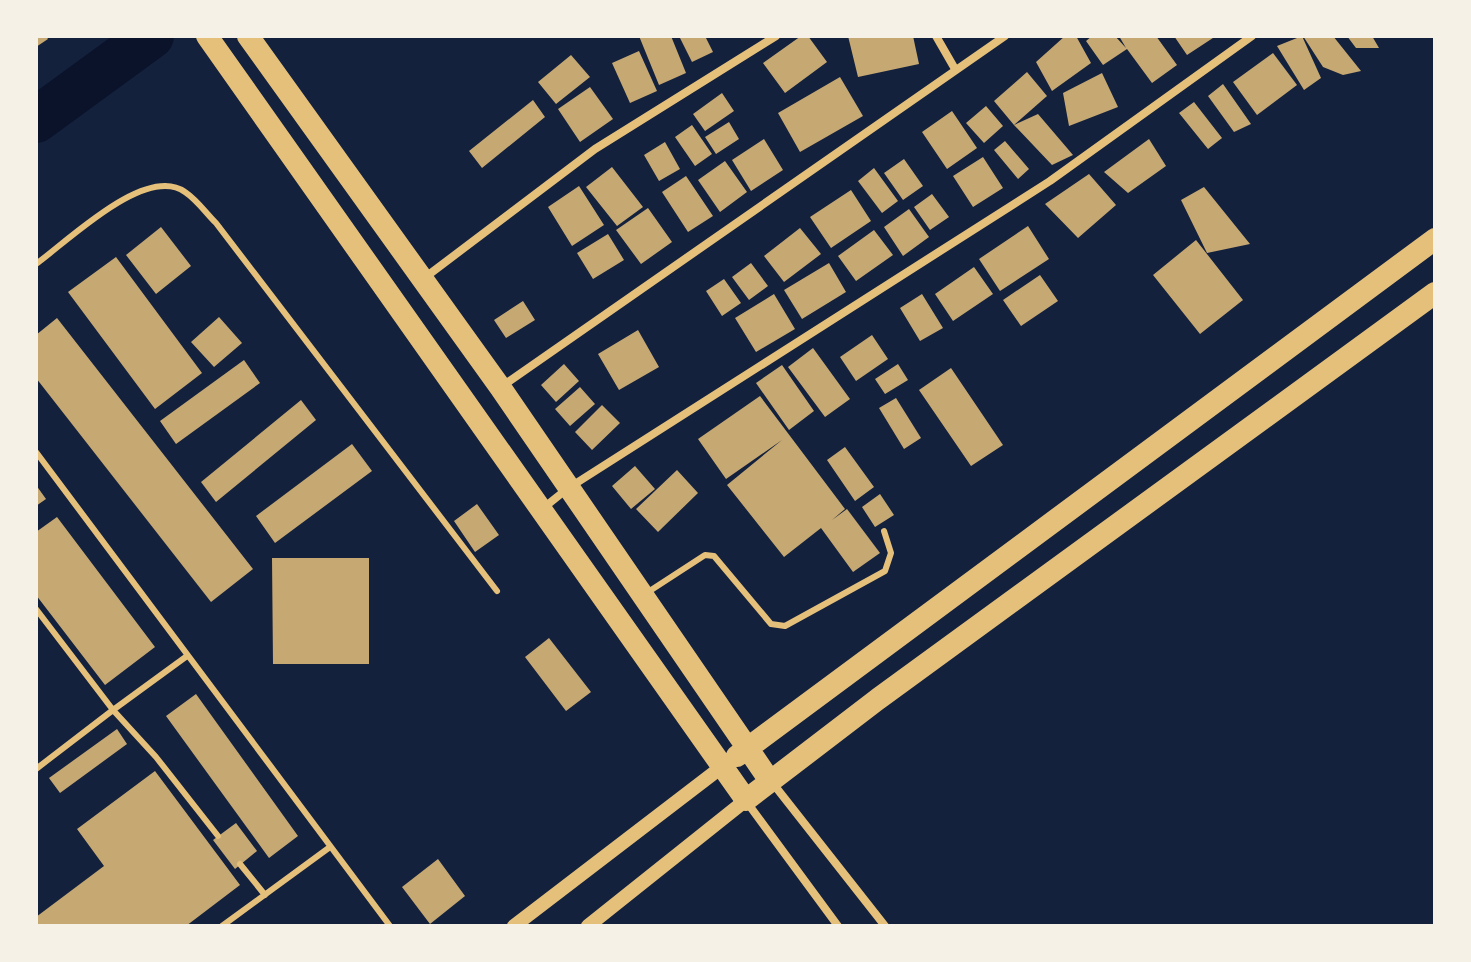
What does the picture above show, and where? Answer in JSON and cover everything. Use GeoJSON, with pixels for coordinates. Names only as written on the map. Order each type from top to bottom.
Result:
{"type":"FeatureCollection","features":[{"type":"Feature","properties":{"kind":"highway"},"geometry":{"type":"LineString","coordinates":[[248,36],[500,387],[770,781]]}},
{"type":"Feature","properties":{"kind":"highway"},"geometry":{"type":"LineString","coordinates":[[212,42],[746,800],[1435,293]]}},
{"type":"Feature","properties":{"kind":"highway"},"geometry":{"type":"LineString","coordinates":[[723,766],[1435,239]]}},
{"type":"Feature","properties":{"kind":"street"},"geometry":{"type":"LineString","coordinates":[[422,280],[595,149],[776,36]]}},
{"type":"Feature","properties":{"kind":"street"},"geometry":{"type":"LineString","coordinates":[[936,36],[955,69]]}},
{"type":"Feature","properties":{"kind":"street"},"geometry":{"type":"LineString","coordinates":[[500,387],[1005,36]]}},
{"type":"Feature","properties":{"kind":"street"},"geometry":{"type":"LineString","coordinates":[[540,510],[567,489],[1050,181],[1253,36]]}},
{"type":"Feature","properties":{"kind":"street"},"geometry":{"type":"LineString","coordinates":[[514,926],[723,766]]}},
{"type":"Feature","properties":{"kind":"street"},"geometry":{"type":"LineString","coordinates":[[770,781],[885,926]]}},
{"type":"Feature","properties":{"kind":"street"},"geometry":{"type":"LineString","coordinates":[[588,926],[746,800],[838,926]]}},
{"type":"Feature","properties":{"kind":"lane"},"geometry":{"type":"LineString","coordinates":[[36,264],[132,193],[154,184],[184,190],[216,223],[497,591]]}},
{"type":"Feature","properties":{"kind":"lane"},"geometry":{"type":"LineString","coordinates":[[36,452],[390,926]]}},
{"type":"Feature","properties":{"kind":"lane"},"geometry":{"type":"LineString","coordinates":[[642,596],[705,555],[714,556],[771,624],[785,626],[885,571],[891,553],[884,531]]}},
{"type":"Feature","properties":{"kind":"lane"},"geometry":{"type":"LineString","coordinates":[[36,609],[113,710],[156,757],[218,836]]}},
{"type":"Feature","properties":{"kind":"lane"},"geometry":{"type":"LineString","coordinates":[[36,769],[187,656]]}},
{"type":"Feature","properties":{"kind":"lane"},"geometry":{"type":"LineString","coordinates":[[222,926],[330,847]]}},
{"type":"Feature","properties":{"kind":"lane"},"geometry":{"type":"LineString","coordinates":[[240,864],[265,895]]}},
{"type":"Feature","properties":{"kind":"building"},"geometry":{"type":"Polygon","coordinates":[[[36,36],[46,36],[48,39],[36,47],[36,36]]]}},
{"type":"Feature","properties":{"kind":"building"},"geometry":{"type":"Polygon","coordinates":[[[639,36],[671,36],[686,73],[659,85],[639,36]]]}},
{"type":"Feature","properties":{"kind":"building"},"geometry":{"type":"Polygon","coordinates":[[[679,36],[705,36],[713,52],[692,62],[679,36]]]}},
{"type":"Feature","properties":{"kind":"building"},"geometry":{"type":"Polygon","coordinates":[[[801,36],[808,36],[827,62],[785,93],[763,63],[801,36]]]}},
{"type":"Feature","properties":{"kind":"building"},"geometry":{"type":"Polygon","coordinates":[[[848,36],[913,36],[919,64],[858,77],[848,36]]]}},
{"type":"Feature","properties":{"kind":"building"},"geometry":{"type":"Polygon","coordinates":[[[1065,36],[1076,36],[1091,63],[1052,91],[1036,62],[1065,36]]]}},
{"type":"Feature","properties":{"kind":"building"},"geometry":{"type":"Polygon","coordinates":[[[1092,36],[1115,36],[1126,48],[1119,36],[1156,36],[1177,65],[1152,83],[1127,49],[1103,65],[1086,41],[1092,36]]]}},
{"type":"Feature","properties":{"kind":"building"},"geometry":{"type":"Polygon","coordinates":[[[1174,36],[1216,36],[1187,55],[1174,36]]]}},
{"type":"Feature","properties":{"kind":"building"},"geometry":{"type":"Polygon","coordinates":[[[1302,36],[1321,78],[1304,90],[1277,46],[1302,36]]]}},
{"type":"Feature","properties":{"kind":"building"},"geometry":{"type":"Polygon","coordinates":[[[1303,36],[1333,36],[1361,71],[1343,75],[1323,67],[1303,36]]]}},
{"type":"Feature","properties":{"kind":"building"},"geometry":{"type":"Polygon","coordinates":[[[1347,36],[1372,36],[1379,48],[1356,48],[1347,36]]]}},
{"type":"Feature","properties":{"kind":"building"},"geometry":{"type":"Polygon","coordinates":[[[639,51],[657,91],[630,103],[612,63],[639,51]]]}},
{"type":"Feature","properties":{"kind":"building"},"geometry":{"type":"Polygon","coordinates":[[[1273,53],[1297,85],[1257,115],[1233,82],[1273,53]]]}},
{"type":"Feature","properties":{"kind":"building"},"geometry":{"type":"Polygon","coordinates":[[[571,55],[590,77],[556,104],[538,82],[571,55]]]}},
{"type":"Feature","properties":{"kind":"building"},"geometry":{"type":"Polygon","coordinates":[[[1027,72],[1047,96],[1014,125],[994,101],[1027,72]]]}},
{"type":"Feature","properties":{"kind":"building"},"geometry":{"type":"Polygon","coordinates":[[[1102,73],[1118,107],[1069,126],[1063,93],[1102,73]]]}},
{"type":"Feature","properties":{"kind":"building"},"geometry":{"type":"Polygon","coordinates":[[[840,77],[863,116],[800,152],[778,113],[840,77]]]}},
{"type":"Feature","properties":{"kind":"building"},"geometry":{"type":"Polygon","coordinates":[[[1223,84],[1251,124],[1234,132],[1208,96],[1223,84]]]}},
{"type":"Feature","properties":{"kind":"building"},"geometry":{"type":"Polygon","coordinates":[[[590,87],[613,119],[580,142],[558,109],[590,87]]]}},
{"type":"Feature","properties":{"kind":"building"},"geometry":{"type":"Polygon","coordinates":[[[722,93],[734,111],[705,131],[693,114],[722,93]]]}},
{"type":"Feature","properties":{"kind":"building"},"geometry":{"type":"Polygon","coordinates":[[[533,100],[545,117],[482,168],[469,151],[533,100]]]}},
{"type":"Feature","properties":{"kind":"building"},"geometry":{"type":"Polygon","coordinates":[[[1194,102],[1222,138],[1208,149],[1179,113],[1194,102]]]}},
{"type":"Feature","properties":{"kind":"building"},"geometry":{"type":"Polygon","coordinates":[[[986,106],[1003,126],[984,143],[966,123],[986,106]]]}},
{"type":"Feature","properties":{"kind":"building"},"geometry":{"type":"Polygon","coordinates":[[[952,111],[977,148],[947,169],[922,132],[952,111]]]}},
{"type":"Feature","properties":{"kind":"building"},"geometry":{"type":"Polygon","coordinates":[[[1038,114],[1073,155],[1052,165],[1014,125],[1038,114]]]}},
{"type":"Feature","properties":{"kind":"building"},"geometry":{"type":"Polygon","coordinates":[[[729,122],[739,139],[716,154],[705,137],[729,122]]]}},
{"type":"Feature","properties":{"kind":"building"},"geometry":{"type":"Polygon","coordinates":[[[692,125],[712,154],[695,166],[675,137],[692,125]]]}},
{"type":"Feature","properties":{"kind":"building"},"geometry":{"type":"Polygon","coordinates":[[[764,139],[783,170],[751,191],[732,160],[764,139]]]}},
{"type":"Feature","properties":{"kind":"building"},"geometry":{"type":"Polygon","coordinates":[[[1149,139],[1166,166],[1128,193],[1104,172],[1149,139]]]}},
{"type":"Feature","properties":{"kind":"building"},"geometry":{"type":"Polygon","coordinates":[[[1005,141],[1029,169],[1018,179],[994,150],[1005,141]]]}},
{"type":"Feature","properties":{"kind":"building"},"geometry":{"type":"Polygon","coordinates":[[[665,142],[680,169],[659,181],[644,155],[665,142]]]}},
{"type":"Feature","properties":{"kind":"building"},"geometry":{"type":"Polygon","coordinates":[[[983,157],[1003,188],[973,207],[953,176],[983,157]]]}},
{"type":"Feature","properties":{"kind":"building"},"geometry":{"type":"Polygon","coordinates":[[[904,159],[923,186],[903,200],[884,173],[904,159]]]}},
{"type":"Feature","properties":{"kind":"building"},"geometry":{"type":"Polygon","coordinates":[[[725,161],[747,192],[720,212],[698,180],[725,161]]]}},
{"type":"Feature","properties":{"kind":"building"},"geometry":{"type":"Polygon","coordinates":[[[612,167],[643,207],[617,226],[586,187],[612,167]]]}},
{"type":"Feature","properties":{"kind":"building"},"geometry":{"type":"Polygon","coordinates":[[[874,168],[898,201],[882,213],[858,181],[874,168]]]}},
{"type":"Feature","properties":{"kind":"building"},"geometry":{"type":"Polygon","coordinates":[[[1089,174],[1116,205],[1078,238],[1045,204],[1089,174]]]}},
{"type":"Feature","properties":{"kind":"building"},"geometry":{"type":"Polygon","coordinates":[[[686,176],[713,216],[688,232],[662,192],[686,176]]]}},
{"type":"Feature","properties":{"kind":"building"},"geometry":{"type":"Polygon","coordinates":[[[579,186],[604,225],[572,246],[548,207],[579,186]]]}},
{"type":"Feature","properties":{"kind":"building"},"geometry":{"type":"Polygon","coordinates":[[[1204,187],[1250,244],[1207,253],[1181,200],[1204,187]]]}},
{"type":"Feature","properties":{"kind":"building"},"geometry":{"type":"Polygon","coordinates":[[[851,190],[871,221],[831,248],[810,217],[851,190]]]}},
{"type":"Feature","properties":{"kind":"building"},"geometry":{"type":"Polygon","coordinates":[[[932,194],[949,217],[930,230],[914,207],[932,194]]]}},
{"type":"Feature","properties":{"kind":"building"},"geometry":{"type":"Polygon","coordinates":[[[648,208],[672,242],[641,264],[616,230],[648,208]]]}},
{"type":"Feature","properties":{"kind":"building"},"geometry":{"type":"Polygon","coordinates":[[[909,209],[929,237],[903,256],[884,227],[909,209]]]}},
{"type":"Feature","properties":{"kind":"building"},"geometry":{"type":"Polygon","coordinates":[[[1028,226],[1049,259],[1000,291],[979,259],[1028,226]]]}},
{"type":"Feature","properties":{"kind":"building"},"geometry":{"type":"Polygon","coordinates":[[[161,227],[191,266],[156,294],[126,255],[161,227]]]}},
{"type":"Feature","properties":{"kind":"building"},"geometry":{"type":"Polygon","coordinates":[[[800,228],[821,254],[784,282],[764,256],[800,228]]]}},
{"type":"Feature","properties":{"kind":"building"},"geometry":{"type":"Polygon","coordinates":[[[874,230],[893,255],[856,281],[838,256],[874,230]]]}},
{"type":"Feature","properties":{"kind":"building"},"geometry":{"type":"Polygon","coordinates":[[[608,234],[624,260],[593,279],[577,253],[608,234]]]}},
{"type":"Feature","properties":{"kind":"building"},"geometry":{"type":"Polygon","coordinates":[[[1196,240],[1243,300],[1200,334],[1153,275],[1196,240]]]}},
{"type":"Feature","properties":{"kind":"building"},"geometry":{"type":"Polygon","coordinates":[[[116,257],[202,373],[155,409],[68,292],[116,257]]]}},
{"type":"Feature","properties":{"kind":"building"},"geometry":{"type":"Polygon","coordinates":[[[751,263],[768,286],[749,300],[732,277],[751,263]]]}},
{"type":"Feature","properties":{"kind":"building"},"geometry":{"type":"Polygon","coordinates":[[[829,263],[846,292],[802,319],[784,290],[829,263]]]}},
{"type":"Feature","properties":{"kind":"building"},"geometry":{"type":"Polygon","coordinates":[[[974,267],[993,294],[953,321],[935,294],[974,267]]]}},
{"type":"Feature","properties":{"kind":"building"},"geometry":{"type":"Polygon","coordinates":[[[1040,275],[1058,301],[1021,326],[1003,300],[1040,275]]]}},
{"type":"Feature","properties":{"kind":"building"},"geometry":{"type":"Polygon","coordinates":[[[724,279],[741,303],[722,316],[706,291],[724,279]]]}},
{"type":"Feature","properties":{"kind":"building"},"geometry":{"type":"Polygon","coordinates":[[[774,294],[795,329],[756,352],[735,318],[774,294]]]}},
{"type":"Feature","properties":{"kind":"building"},"geometry":{"type":"Polygon","coordinates":[[[922,294],[943,328],[920,341],[900,308],[922,294]]]}},
{"type":"Feature","properties":{"kind":"building"},"geometry":{"type":"Polygon","coordinates":[[[523,301],[535,320],[506,338],[494,320],[523,301]]]}},
{"type":"Feature","properties":{"kind":"building"},"geometry":{"type":"Polygon","coordinates":[[[219,317],[242,343],[214,367],[191,342],[219,317]]]}},
{"type":"Feature","properties":{"kind":"building"},"geometry":{"type":"Polygon","coordinates":[[[57,318],[253,569],[211,602],[36,378],[36,335],[57,318]]]}},
{"type":"Feature","properties":{"kind":"building"},"geometry":{"type":"Polygon","coordinates":[[[638,330],[659,367],[619,390],[598,354],[638,330]]]}},
{"type":"Feature","properties":{"kind":"building"},"geometry":{"type":"Polygon","coordinates":[[[872,335],[888,359],[856,381],[840,357],[872,335]]]}},
{"type":"Feature","properties":{"kind":"building"},"geometry":{"type":"Polygon","coordinates":[[[813,348],[850,399],[825,417],[788,367],[813,348]]]}},
{"type":"Feature","properties":{"kind":"building"},"geometry":{"type":"Polygon","coordinates":[[[244,360],[260,383],[176,444],[160,421],[244,360]]]}},
{"type":"Feature","properties":{"kind":"building"},"geometry":{"type":"Polygon","coordinates":[[[564,364],[579,381],[556,402],[541,385],[564,364]]]}},
{"type":"Feature","properties":{"kind":"building"},"geometry":{"type":"Polygon","coordinates":[[[898,364],[908,380],[885,394],[875,379],[898,364]]]}},
{"type":"Feature","properties":{"kind":"building"},"geometry":{"type":"Polygon","coordinates":[[[782,365],[814,411],[789,430],[756,383],[782,365]]]}},
{"type":"Feature","properties":{"kind":"building"},"geometry":{"type":"Polygon","coordinates":[[[951,368],[1003,445],[971,466],[919,390],[951,368]]]}},
{"type":"Feature","properties":{"kind":"building"},"geometry":{"type":"Polygon","coordinates":[[[580,387],[595,404],[570,426],[555,409],[580,387]]]}},
{"type":"Feature","properties":{"kind":"building"},"geometry":{"type":"Polygon","coordinates":[[[760,396],[845,509],[832,520],[847,509],[880,553],[853,572],[821,528],[784,557],[727,485],[782,440],[726,479],[698,439],[760,396]]]}},
{"type":"Feature","properties":{"kind":"building"},"geometry":{"type":"Polygon","coordinates":[[[896,398],[921,438],[904,449],[879,408],[896,398]]]}},
{"type":"Feature","properties":{"kind":"building"},"geometry":{"type":"Polygon","coordinates":[[[301,400],[316,420],[216,502],[201,482],[301,400]]]}},
{"type":"Feature","properties":{"kind":"building"},"geometry":{"type":"Polygon","coordinates":[[[602,405],[620,423],[592,450],[575,432],[602,405]]]}},
{"type":"Feature","properties":{"kind":"building"},"geometry":{"type":"Polygon","coordinates":[[[352,444],[372,471],[275,543],[256,516],[352,444]]]}},
{"type":"Feature","properties":{"kind":"building"},"geometry":{"type":"Polygon","coordinates":[[[845,447],[874,487],[855,501],[827,460],[845,447]]]}},
{"type":"Feature","properties":{"kind":"building"},"geometry":{"type":"Polygon","coordinates":[[[635,466],[655,489],[631,509],[612,486],[635,466]]]}},
{"type":"Feature","properties":{"kind":"building"},"geometry":{"type":"Polygon","coordinates":[[[677,470],[698,493],[658,532],[636,509],[677,470]]]}},
{"type":"Feature","properties":{"kind":"building"},"geometry":{"type":"Polygon","coordinates":[[[36,485],[46,499],[36,506],[36,485]]]}},
{"type":"Feature","properties":{"kind":"building"},"geometry":{"type":"Polygon","coordinates":[[[880,494],[894,515],[875,527],[862,507],[880,494]]]}},
{"type":"Feature","properties":{"kind":"building"},"geometry":{"type":"Polygon","coordinates":[[[477,504],[499,535],[475,552],[454,521],[477,504]]]}},
{"type":"Feature","properties":{"kind":"building"},"geometry":{"type":"Polygon","coordinates":[[[57,517],[155,647],[105,685],[36,595],[36,532],[57,517]]]}},
{"type":"Feature","properties":{"kind":"building"},"geometry":{"type":"Polygon","coordinates":[[[272,558],[369,558],[369,664],[273,664],[272,558]]]}},
{"type":"Feature","properties":{"kind":"building"},"geometry":{"type":"Polygon","coordinates":[[[549,638],[591,692],[566,711],[525,657],[549,638]]]}},
{"type":"Feature","properties":{"kind":"building"},"geometry":{"type":"Polygon","coordinates":[[[196,694],[298,836],[269,858],[166,716],[196,694]]]}},
{"type":"Feature","properties":{"kind":"building"},"geometry":{"type":"Polygon","coordinates":[[[117,729],[127,744],[60,793],[49,778],[117,729]]]}},
{"type":"Feature","properties":{"kind":"building"},"geometry":{"type":"Polygon","coordinates":[[[155,771],[240,885],[186,926],[36,926],[36,917],[104,866],[77,829],[155,771]]]}},
{"type":"Feature","properties":{"kind":"building"},"geometry":{"type":"Polygon","coordinates":[[[236,823],[257,851],[235,869],[213,840],[236,823]]]}},
{"type":"Feature","properties":{"kind":"building"},"geometry":{"type":"Polygon","coordinates":[[[438,859],[465,896],[430,924],[402,887],[438,859]]]}},
{"type":"Feature","properties":{"kind":"waterway"},"geometry":{"type":"LineString","coordinates":[[36,120],[151,36]]}}]}
